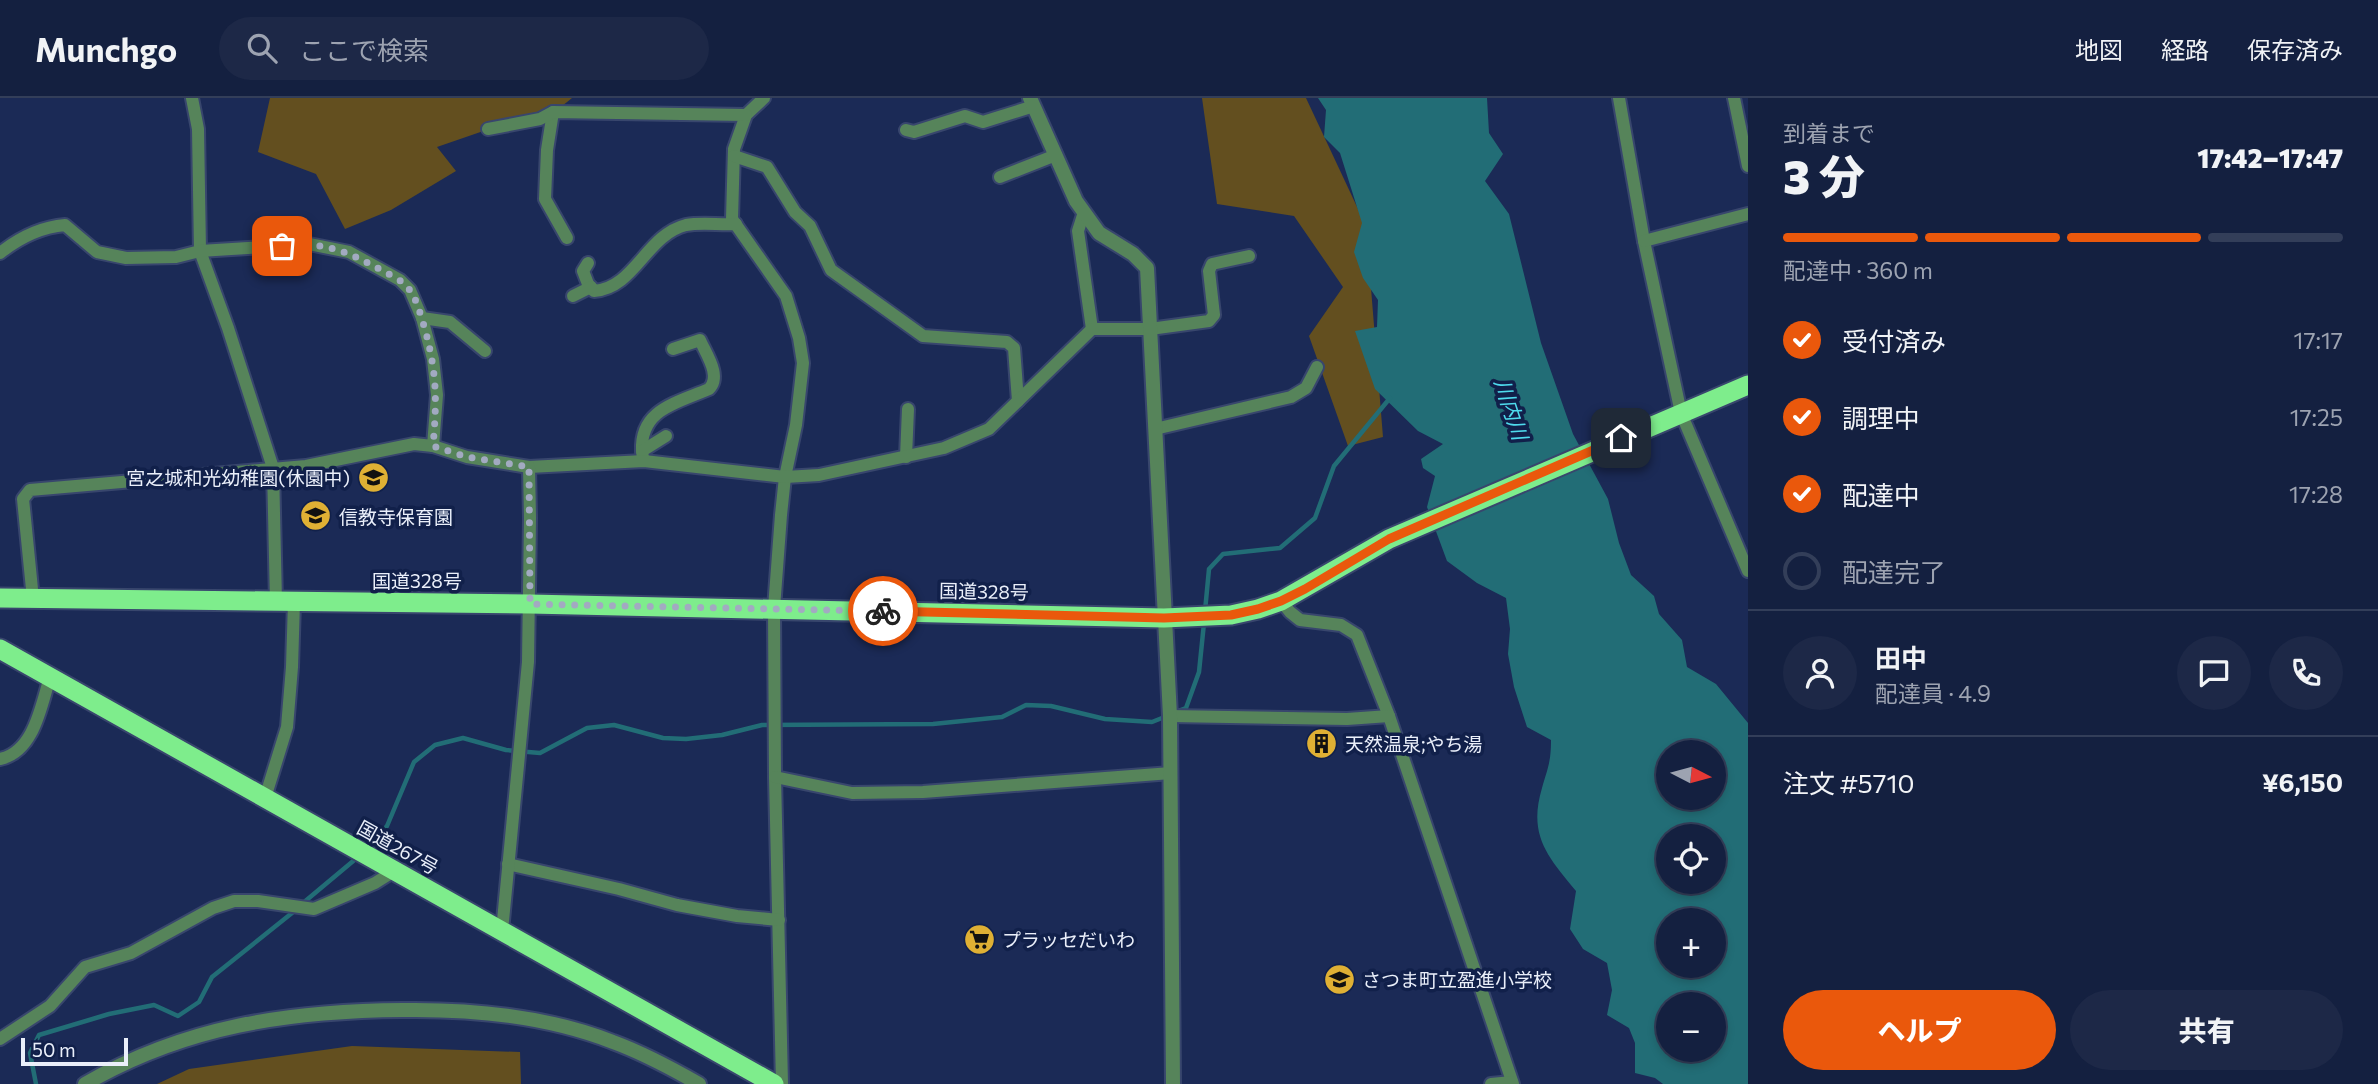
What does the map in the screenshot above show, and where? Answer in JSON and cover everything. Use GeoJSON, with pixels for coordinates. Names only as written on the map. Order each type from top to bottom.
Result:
{"type":"FeatureCollection","features":[{"type":"Feature","properties":{"kind":"highway","name":"国道328号"},"geometry":{"type":"LineString","coordinates":[[0,598],[774,608],[1164,618],[1231,615],[1281,601],[1389,539],[1423,523],[1748,384]]}},
{"type":"Feature","properties":{"kind":"highway","name":"国道267号"},"geometry":{"type":"LineString","coordinates":[[0,649],[774,1084]]}},
{"type":"Feature","properties":{"kind":"street"},"geometry":{"type":"LineString","coordinates":[[192,98],[198,129],[200,251],[273,468],[292,667],[287,727],[265,798]]}},
{"type":"Feature","properties":{"kind":"street"},"geometry":{"type":"LineString","coordinates":[[764,98],[746,115],[734,149],[732,219],[786,296],[799,338],[803,363],[796,425],[785,477],[774,608],[782,1084]]}},
{"type":"Feature","properties":{"kind":"street"},"geometry":{"type":"LineString","coordinates":[[1619,98],[1676,415],[1748,571]]}},
{"type":"Feature","properties":{"kind":"street"},"geometry":{"type":"LineString","coordinates":[[1734,98],[1748,166]]}},
{"type":"Feature","properties":{"kind":"street"},"geometry":{"type":"LineString","coordinates":[[906,130],[914,132],[965,117],[982,122],[1032,102],[1076,201],[1099,233],[1133,254],[1147,268],[1170,716],[1173,1084]]}},
{"type":"Feature","properties":{"kind":"street"},"geometry":{"type":"LineString","coordinates":[[488,129],[540,119],[553,112],[746,115]]}},
{"type":"Feature","properties":{"kind":"street"},"geometry":{"type":"LineString","coordinates":[[553,112],[547,150],[545,198],[567,238]]}},
{"type":"Feature","properties":{"kind":"street"},"geometry":{"type":"LineString","coordinates":[[1000,177],[1056,155]]}},
{"type":"Feature","properties":{"kind":"street"},"geometry":{"type":"LineString","coordinates":[[734,156],[768,167],[795,212],[810,226],[831,270],[923,336],[1007,342],[1014,348],[1018,401]]}},
{"type":"Feature","properties":{"kind":"street"},"geometry":{"type":"LineString","coordinates":[[1084,212],[1079,231],[1092,329]]}},
{"type":"Feature","properties":{"kind":"street"},"geometry":{"type":"LineString","coordinates":[[1644,241],[1748,214]]}},
{"type":"Feature","properties":{"kind":"street"},"geometry":{"type":"LineString","coordinates":[[0,253],[13,243],[47,226],[65,225],[97,252],[126,258],[176,257],[200,251],[309,244],[349,252],[400,280],[410,290],[422,318],[433,359],[437,395],[433,446]]}},
{"type":"Feature","properties":{"kind":"street"},"geometry":{"type":"LineString","coordinates":[[588,262],[583,271],[591,287],[594,291],[606,290],[619,283],[662,236],[686,225],[736,225]]}},
{"type":"Feature","properties":{"kind":"street"},"geometry":{"type":"LineString","coordinates":[[33,599],[23,499],[30,490],[326,463],[343,457],[414,444],[433,446],[467,457],[529,467],[643,456],[731,472],[785,477],[837,472],[944,448],[989,429],[1092,329],[1150,329],[1209,321],[1214,315],[1209,271],[1212,264],[1249,256]]}},
{"type":"Feature","properties":{"kind":"street"},"geometry":{"type":"LineString","coordinates":[[573,296],[591,287]]}},
{"type":"Feature","properties":{"kind":"street"},"geometry":{"type":"LineString","coordinates":[[422,318],[450,322],[485,351]]}},
{"type":"Feature","properties":{"kind":"street"},"geometry":{"type":"LineString","coordinates":[[643,456],[641,438],[654,414],[713,385],[715,375],[706,338],[673,349]]}},
{"type":"Feature","properties":{"kind":"street"},"geometry":{"type":"LineString","coordinates":[[1155,429],[1292,397],[1306,388],[1317,367]]}},
{"type":"Feature","properties":{"kind":"street"},"geometry":{"type":"LineString","coordinates":[[906,457],[908,409]]}},
{"type":"Feature","properties":{"kind":"street"},"geometry":{"type":"LineString","coordinates":[[643,456],[666,436]]}},
{"type":"Feature","properties":{"kind":"street"},"geometry":{"type":"LineString","coordinates":[[502,931],[528,662],[529,467]]}},
{"type":"Feature","properties":{"kind":"street"},"geometry":{"type":"LineString","coordinates":[[1281,601],[1300,620],[1341,625],[1357,635],[1389,716],[1512,1083],[1491,1084]]}},
{"type":"Feature","properties":{"kind":"street"},"geometry":{"type":"LineString","coordinates":[[0,760],[22,748],[34,727],[50,677]]}},
{"type":"Feature","properties":{"kind":"street"},"geometry":{"type":"LineString","coordinates":[[1170,716],[1348,719],[1389,716]]}},
{"type":"Feature","properties":{"kind":"street"},"geometry":{"type":"LineString","coordinates":[[775,777],[852,793],[923,792],[1171,773]]}},
{"type":"Feature","properties":{"kind":"street"},"geometry":{"type":"LineString","coordinates":[[508,864],[619,888],[677,905],[737,916],[779,920]]}},
{"type":"Feature","properties":{"kind":"street"},"geometry":{"type":"LineString","coordinates":[[0,1039],[50,1006],[85,967],[131,953],[213,908],[234,901],[258,901],[314,909],[375,883],[394,871]]}},
{"type":"Feature","properties":{"kind":"street"},"geometry":{"type":"LineString","coordinates":[[85,1084],[130,1060],[174,1043],[244,1024],[330,1012],[432,1010],[505,1016],[583,1033],[622,1046],[699,1084]]}},
{"type":"Feature","properties":{"kind":"shaded area"},"geometry":{"type":"Polygon","coordinates":[[[270,98],[572,98],[546,119],[495,127],[437,147],[456,171],[391,210],[345,229],[316,174],[258,152],[270,98]]]}},
{"type":"Feature","properties":{"kind":"shaded area"},"geometry":{"type":"Polygon","coordinates":[[[1202,98],[1306,98],[1366,226],[1383,437],[1348,446],[1309,336],[1343,287],[1294,216],[1217,204],[1202,98]]]}},
{"type":"Feature","properties":{"kind":"shaded area"},"geometry":{"type":"Polygon","coordinates":[[[352,1046],[520,1052],[521,1084],[157,1084],[189,1069],[352,1046]]]}},
{"type":"Feature","properties":{"kind":"water","name":"川内川"},"geometry":{"type":"Polygon","coordinates":[[[1318,98],[1487,98],[1489,133],[1503,154],[1485,181],[1509,214],[1541,343],[1573,434],[1608,499],[1619,543],[1631,575],[1654,596],[1659,614],[1682,640],[1687,667],[1716,684],[1748,723],[1748,1084],[1663,1084],[1655,1078],[1635,1073],[1635,1043],[1629,1028],[1607,1015],[1612,990],[1607,963],[1583,949],[1570,929],[1576,891],[1556,867],[1539,832],[1538,804],[1549,764],[1551,740],[1527,727],[1514,687],[1508,654],[1510,629],[1506,598],[1477,583],[1447,561],[1427,507],[1435,476],[1423,468],[1421,459],[1443,444],[1418,431],[1375,389],[1355,331],[1377,327],[1378,300],[1363,278],[1354,252],[1362,223],[1340,153],[1324,137],[1326,110],[1318,98]]]}},
{"type":"Feature","properties":{"kind":"waterway"},"geometry":{"type":"LineString","coordinates":[[1205,611],[1209,569],[1223,554],[1280,548],[1315,518],[1334,466],[1390,398]]}},
{"type":"Feature","properties":{"kind":"waterway"},"geometry":{"type":"LineString","coordinates":[[1178,711],[1186,708],[1199,672],[1204,623]]}},
{"type":"Feature","properties":{"kind":"waterway"},"geometry":{"type":"LineString","coordinates":[[368,849],[387,826],[414,762],[435,745],[463,738],[506,750],[540,753],[587,728],[614,725],[663,738],[686,739],[722,735],[762,725],[933,724],[1002,717],[1026,705],[1051,706],[1105,719],[1152,722],[1167,716]]}},
{"type":"Feature","properties":{"kind":"waterway"},"geometry":{"type":"LineString","coordinates":[[303,903],[358,857]]}},
{"type":"Feature","properties":{"kind":"waterway"},"geometry":{"type":"LineString","coordinates":[[36,1084],[30,1053],[39,1035],[109,1014],[154,1005],[178,1016],[199,1002],[212,977],[297,909]]}},
{"type":"Feature","properties":{"kind":"way so far"},"geometry":{"type":"LineString","coordinates":[[282,246],[309,244],[349,252],[400,280],[410,290],[422,318],[433,359],[437,395],[433,446],[467,457],[529,467],[530,604],[883,611]]}},
{"type":"Feature","properties":{"kind":"place","name":"宮之城和光幼稚園(休園中)"},"geometry":{"type":"Point","coordinates":[373,477]}},
{"type":"Feature","properties":{"kind":"place","name":"信教寺保育園"},"geometry":{"type":"Point","coordinates":[316,516]}},
{"type":"Feature","properties":{"kind":"place","name":"天然温泉;やち湯"},"geometry":{"type":"Point","coordinates":[1322,743]}},
{"type":"Feature","properties":{"kind":"place","name":"プラッセだいわ"},"geometry":{"type":"Point","coordinates":[979,939]}},
{"type":"Feature","properties":{"kind":"place","name":"さつま町立盈進小学校"},"geometry":{"type":"Point","coordinates":[1339,979]}},
{"type":"Feature","properties":{"kind":"route"},"geometry":{"type":"LineString","coordinates":[[883,611],[1164,618],[1231,615],[1258,609],[1305,589],[1389,539],[1621,438]]}}]}
